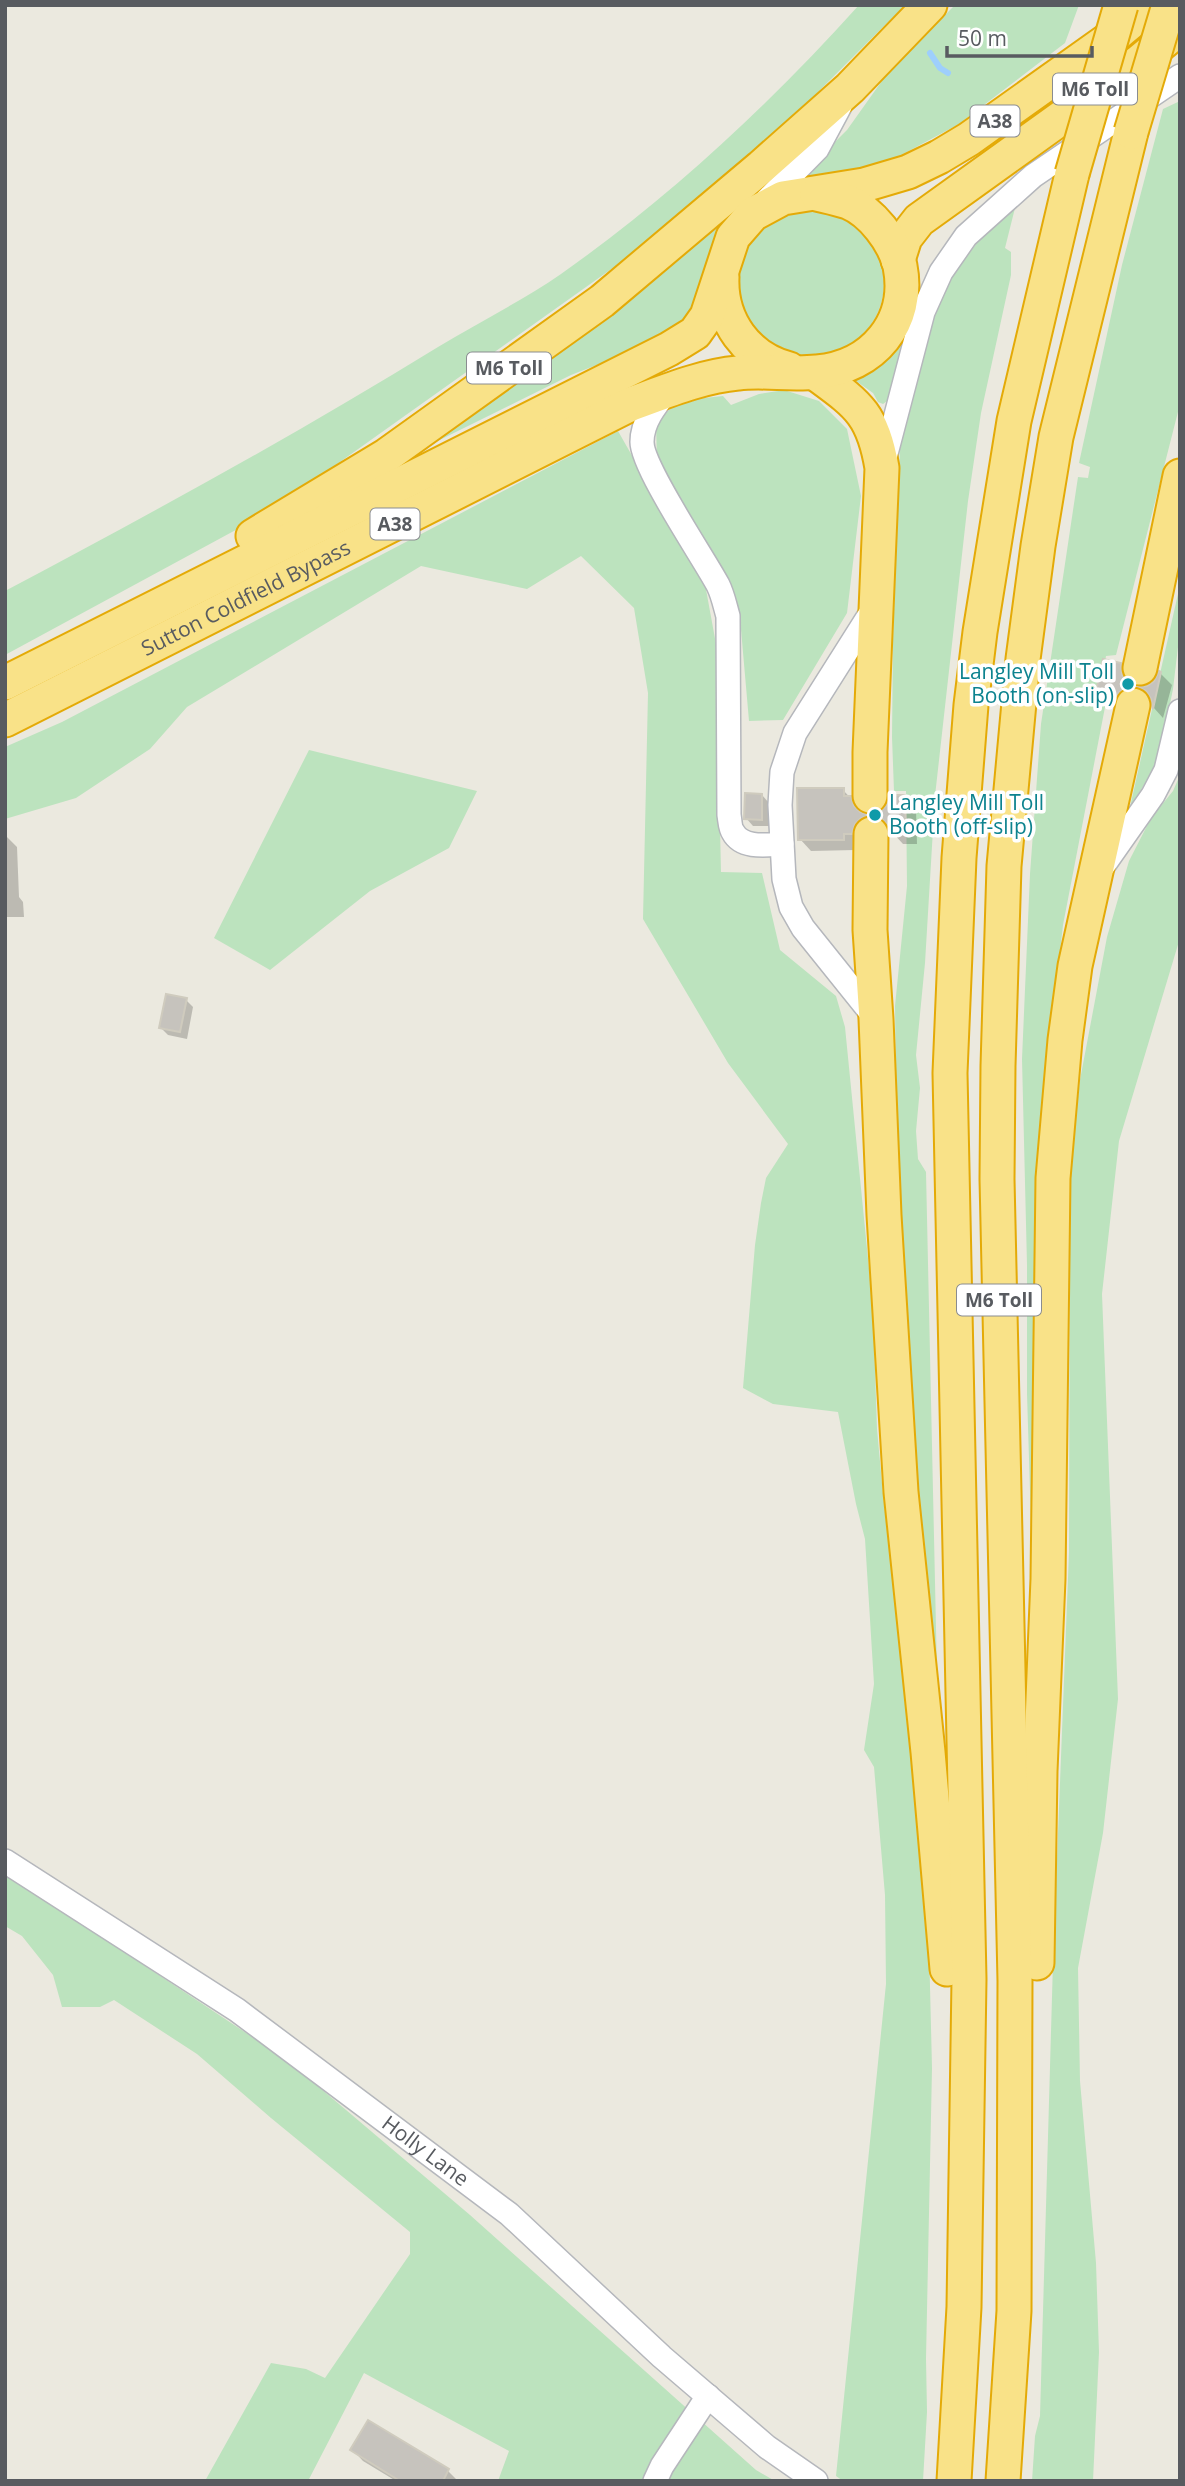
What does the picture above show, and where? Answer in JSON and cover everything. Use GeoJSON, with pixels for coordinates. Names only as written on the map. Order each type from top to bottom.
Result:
{"type":"FeatureCollection","features":[{"type":"Feature","properties":{"kind":"highway","name":"M6 Toll"},"geometry":{"type":"LineString","coordinates":[[39,666],[398,447],[602,301],[850,88],[930,5]]}},
{"type":"Feature","properties":{"kind":"highway","name":"M6 Toll"},"geometry":{"type":"LineString","coordinates":[[954,2481],[964,2306],[969,1979],[950,1073],[954,964],[971,705],[991,554],[1014,421],[1072,174],[1121,5]]}},
{"type":"Feature","properties":{"kind":"highway","name":"Sutton Coldfield Bypass"},"geometry":{"type":"LineString","coordinates":[[5,683],[669,349],[695,333],[707,316],[733,237],[753,214],[783,198],[875,182],[908,172],[939,157],[969,139],[1115,35],[1152,5]]}},
{"type":"Feature","properties":{"kind":"highway","name":"M6 Toll"},"geometry":{"type":"LineString","coordinates":[[1014,2311],[1015,1981],[1010,1648],[997,1179],[1004,866],[1023,659],[1056,438],[1131,132],[1169,5]]}},
{"type":"Feature","properties":{"kind":"highway","name":"Sutton Coldfield Bypass"},"geometry":{"type":"LineString","coordinates":[[898,260],[905,238],[919,220],[1139,62],[1180,27]]}},
{"type":"Feature","properties":{"kind":"highway","name":"Sutton Coldfield Bypass"},"geometry":{"type":"LineString","coordinates":[[5,720],[631,404],[668,390],[736,373],[839,369],[859,360],[877,347],[896,320],[901,301],[902,280],[898,260],[888,238],[875,221],[851,203],[817,194]]}},
{"type":"Feature","properties":{"kind":"highway","name":"Sutton Coldfield Bypass"},"geometry":{"type":"LineString","coordinates":[[722,265],[721,290],[724,307],[744,343],[764,360],[807,372]]}},
{"type":"Feature","properties":{"kind":"highway"},"geometry":{"type":"LineString","coordinates":[[807,372],[855,402],[874,434],[882,468],[870,796]]}},
{"type":"Feature","properties":{"kind":"highway"},"geometry":{"type":"LineString","coordinates":[[1140,668],[1180,476]]}},
{"type":"Feature","properties":{"kind":"highway","name":"M6 Toll"},"geometry":{"type":"LineString","coordinates":[[1003,2481],[1037,1966],[1040,1771],[1048,1579],[1053,1178],[1073,978],[1133,705]]}},
{"type":"Feature","properties":{"kind":"highway"},"geometry":{"type":"LineString","coordinates":[[872,834],[870,930],[901,1492],[945,1926],[964,2306]]}},
{"type":"Feature","properties":{"kind":"street"},"geometry":{"type":"LineString","coordinates":[[882,468],[923,312],[941,272],[966,236],[1032,176],[1180,76]]}},
{"type":"Feature","properties":{"kind":"street"},"geometry":{"type":"LineString","coordinates":[[753,214],[817,149],[850,88]]}},
{"type":"Feature","properties":{"kind":"street"},"geometry":{"type":"LineString","coordinates":[[668,390],[651,411],[642,432],[642,446],[651,468],[719,588],[728,616],[729,815],[732,832],[743,842],[754,845],[782,844]]}},
{"type":"Feature","properties":{"kind":"street"},"geometry":{"type":"LineString","coordinates":[[876,1019],[803,928],[791,907],[784,879],[782,772],[795,733],[877,603]]}},
{"type":"Feature","properties":{"kind":"street"},"geometry":{"type":"LineString","coordinates":[[1093,882],[1153,795],[1166,770],[1180,711]]}},
{"type":"Feature","properties":{"kind":"street","name":"Holly Lane"},"geometry":{"type":"LineString","coordinates":[[5,1861],[237,2010],[509,2214],[662,2357],[767,2447],[816,2481]]}},
{"type":"Feature","properties":{"kind":"street"},"geometry":{"type":"LineString","coordinates":[[655,2481],[708,2396]]}},
{"type":"Feature","properties":{"kind":"green space"},"geometry":{"type":"Polygon","coordinates":[[[859,5],[905,5],[790,120],[631,255],[271,511],[5,655],[5,591],[278,442],[561,274],[641,213],[717,148],[790,78],[859,5]]]}},
{"type":"Feature","properties":{"kind":"green space"},"geometry":{"type":"Polygon","coordinates":[[[955,5],[1079,5],[1065,43],[959,124],[892,160],[851,175],[795,182],[847,130],[889,71],[955,5]]]}},
{"type":"Feature","properties":{"kind":"green space"},"geometry":{"type":"Polygon","coordinates":[[[1180,101],[1180,404],[1116,655],[1106,656],[1099,700],[1106,702],[1063,925],[1052,1023],[1035,1652],[1027,1394],[1022,1059],[1030,874],[1041,724],[1078,477],[1088,478],[1090,467],[1079,463],[1122,265],[1163,109],[1180,101]]]}},
{"type":"Feature","properties":{"kind":"green space"},"geometry":{"type":"Polygon","coordinates":[[[1018,196],[1005,248],[1011,252],[1011,275],[981,413],[968,501],[935,796],[925,963],[916,1055],[920,1088],[916,1131],[918,1159],[926,1172],[936,1719],[898,1259],[895,1006],[907,886],[906,791],[894,791],[892,737],[900,447],[917,368],[935,310],[955,272],[993,222],[1018,196]]]}},
{"type":"Feature","properties":{"kind":"green space"},"geometry":{"type":"Polygon","coordinates":[[[743,202],[721,224],[689,316],[671,336],[571,375],[383,468],[743,202]]]}},
{"type":"Feature","properties":{"kind":"green space"},"geometry":{"type":"Polygon","coordinates":[[[811,210],[839,216],[863,231],[878,255],[884,283],[878,311],[863,335],[839,350],[811,356],[783,350],[759,335],[744,311],[738,283],[744,255],[759,231],[783,216],[811,210]]]}},
{"type":"Feature","properties":{"kind":"green space"},"geometry":{"type":"Polygon","coordinates":[[[906,336],[890,399],[883,404],[852,378],[874,371],[906,336]]]}},
{"type":"Feature","properties":{"kind":"green space"},"geometry":{"type":"Polygon","coordinates":[[[784,390],[819,401],[847,429],[861,496],[847,613],[783,720],[749,721],[740,618],[722,578],[657,461],[656,424],[672,407],[695,399],[723,396],[731,405],[759,394],[784,390]]]}},
{"type":"Feature","properties":{"kind":"green space"},"geometry":{"type":"Polygon","coordinates":[[[618,431],[705,584],[716,644],[721,872],[762,873],[780,950],[836,996],[845,1027],[873,1309],[877,1429],[883,1494],[928,1904],[932,2068],[927,2412],[923,2481],[843,2481],[836,2476],[886,1984],[885,1895],[874,1767],[864,1750],[874,1684],[865,1539],[838,1412],[773,1404],[743,1388],[761,1203],[766,1178],[788,1144],[728,1063],[643,919],[648,693],[634,608],[581,556],[527,589],[421,566],[187,707],[150,749],[76,798],[5,819],[5,747],[62,722],[618,431]]]}},
{"type":"Feature","properties":{"kind":"green space"},"geometry":{"type":"Polygon","coordinates":[[[1180,585],[1180,630],[1173,689],[1158,763],[1130,807],[1180,585]]]}},
{"type":"Feature","properties":{"kind":"green space"},"geometry":{"type":"Polygon","coordinates":[[[309,750],[477,791],[449,848],[370,891],[270,970],[214,938],[309,750]]]}},
{"type":"Feature","properties":{"kind":"green space"},"geometry":{"type":"Polygon","coordinates":[[[1180,775],[1180,938],[1119,1141],[1102,1294],[1118,1699],[1103,1833],[1078,1968],[1080,2081],[1096,2263],[1099,2352],[1093,2481],[1032,2481],[1035,2436],[1040,2416],[1053,1962],[1069,1552],[1070,1165],[1080,1080],[1107,937],[1129,861],[1151,818],[1173,791],[1180,775]]]}},
{"type":"Feature","properties":{"kind":"green space"},"geometry":{"type":"Polygon","coordinates":[[[5,1873],[287,2060],[470,2215],[756,2470],[775,2481],[498,2481],[509,2451],[364,2373],[308,2481],[205,2481],[271,2363],[306,2369],[325,2378],[410,2254],[410,2232],[197,2054],[114,2000],[100,2007],[62,2007],[53,1975],[22,1936],[5,1926],[5,1873]]]}},
{"type":"Feature","properties":{"kind":"building"},"geometry":{"type":"Polygon","coordinates":[[[1103,659],[1121,663],[1122,675],[1127,682],[1135,686],[1119,692],[1114,701],[1095,696],[1103,659]]]}},
{"type":"Feature","properties":{"kind":"building"},"geometry":{"type":"Polygon","coordinates":[[[1159,671],[1161,672],[1153,709],[1146,691],[1138,687],[1147,686],[1154,681],[1159,671]]]}},
{"type":"Feature","properties":{"kind":"building"},"geometry":{"type":"Polygon","coordinates":[[[797,788],[844,788],[844,796],[851,796],[854,806],[869,815],[855,824],[852,834],[844,834],[844,840],[798,840],[797,788]]]}},
{"type":"Feature","properties":{"kind":"building"},"geometry":{"type":"Polygon","coordinates":[[[745,793],[762,794],[762,820],[744,819],[745,793]]]}},
{"type":"Feature","properties":{"kind":"building"},"geometry":{"type":"Polygon","coordinates":[[[889,795],[905,795],[906,833],[890,833],[888,825],[881,818],[872,815],[886,806],[889,795]]]}},
{"type":"Feature","properties":{"kind":"building"},"geometry":{"type":"Polygon","coordinates":[[[166,994],[187,998],[180,1032],[159,1028],[166,994]]]}},
{"type":"Feature","properties":{"kind":"building"},"geometry":{"type":"Polygon","coordinates":[[[368,2420],[449,2469],[443,2481],[400,2481],[350,2450],[368,2420]]]}},
{"type":"Feature","properties":{"kind":"waterway"},"geometry":{"type":"LineString","coordinates":[[930,53],[940,68],[948,73]]}},
{"type":"Feature","properties":{"kind":"place","name":"Langley Mill Toll Booth (on-slip)"},"geometry":{"type":"Point","coordinates":[1128,684]}},
{"type":"Feature","properties":{"kind":"place","name":"Langley Mill Toll Booth (off-slip)"},"geometry":{"type":"Point","coordinates":[875,815]}}]}
